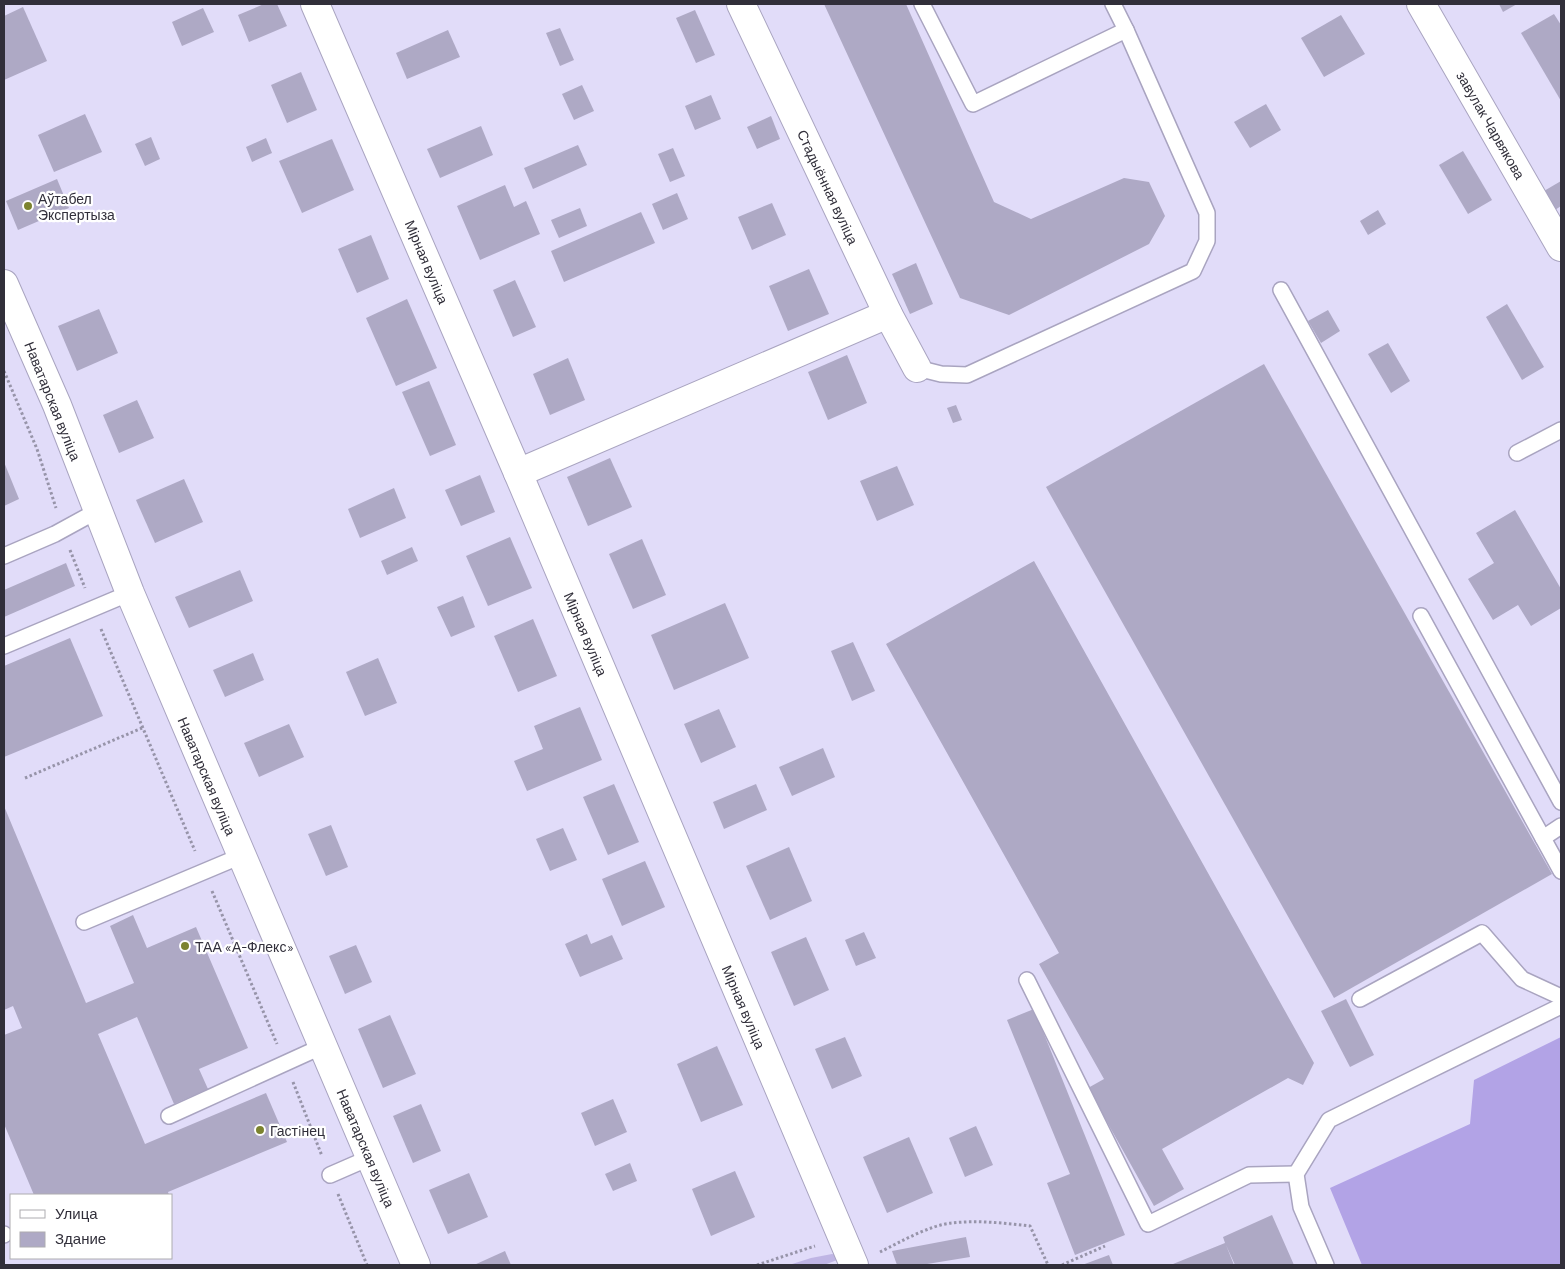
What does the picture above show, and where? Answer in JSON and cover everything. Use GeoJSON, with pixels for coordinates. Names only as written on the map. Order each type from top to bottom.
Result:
{"type":"FeatureCollection","features":[{"type":"Feature","properties":{"kind":"street","name":"Мірная вуліца"},"geometry":{"type":"LineString","coordinates":[[316,4],[518,473],[850,1255]]}},
{"type":"Feature","properties":{"kind":"street","name":"Стадыённая вуліца"},"geometry":{"type":"LineString","coordinates":[[741,4],[888,314],[917,368]]}},
{"type":"Feature","properties":{"kind":"street","name":"завулак Чарвякова"},"geometry":{"type":"LineString","coordinates":[[1421,4],[1561,247]]}},
{"type":"Feature","properties":{"kind":"street","name":"Наватарская вуліца"},"geometry":{"type":"LineString","coordinates":[[4,284],[57,405],[130,593],[416,1265]]}},
{"type":"Feature","properties":{"kind":"street"},"geometry":{"type":"LineString","coordinates":[[518,473],[888,314]]}},
{"type":"Feature","properties":{"kind":"lane"},"geometry":{"type":"LineString","coordinates":[[922,4],[973,104],[1126,30]]}},
{"type":"Feature","properties":{"kind":"lane"},"geometry":{"type":"LineString","coordinates":[[917,368],[941,374],[967,375],[1193,271],[1207,241],[1207,213],[1113,4]]}},
{"type":"Feature","properties":{"kind":"lane"},"geometry":{"type":"LineString","coordinates":[[1281,290],[1561,802]]}},
{"type":"Feature","properties":{"kind":"lane"},"geometry":{"type":"LineString","coordinates":[[1517,453],[1561,430]]}},
{"type":"Feature","properties":{"kind":"lane"},"geometry":{"type":"LineString","coordinates":[[4,556],[63,530],[97,511]]}},
{"type":"Feature","properties":{"kind":"lane"},"geometry":{"type":"LineString","coordinates":[[4,646],[130,593]]}},
{"type":"Feature","properties":{"kind":"lane"},"geometry":{"type":"LineString","coordinates":[[1421,616],[1561,871]]}},
{"type":"Feature","properties":{"kind":"lane"},"geometry":{"type":"LineString","coordinates":[[1543,838],[1561,826]]}},
{"type":"Feature","properties":{"kind":"lane"},"geometry":{"type":"LineString","coordinates":[[84,922],[241,856]]}},
{"type":"Feature","properties":{"kind":"lane"},"geometry":{"type":"LineString","coordinates":[[1360,998],[1482,933],[1522,979],[1561,997]]}},
{"type":"Feature","properties":{"kind":"lane"},"geometry":{"type":"LineString","coordinates":[[1027,980],[1148,1224],[1248,1175],[1296,1174]]}},
{"type":"Feature","properties":{"kind":"lane"},"geometry":{"type":"LineString","coordinates":[[1326,1265],[1301,1207],[1296,1174],[1330,1120],[1561,1006]]}},
{"type":"Feature","properties":{"kind":"lane"},"geometry":{"type":"LineString","coordinates":[[169,1116],[323,1046]]}},
{"type":"Feature","properties":{"kind":"lane"},"geometry":{"type":"LineString","coordinates":[[330,1175],[369,1158]]}},
{"type":"Feature","properties":{"kind":"path"},"geometry":{"type":"LineString","coordinates":[[4,371],[37,449],[63,530],[93,609],[285,1062],[367,1265]]}},
{"type":"Feature","properties":{"kind":"path"},"geometry":{"type":"LineString","coordinates":[[25,778],[142,728]]}},
{"type":"Feature","properties":{"kind":"path"},"geometry":{"type":"LineString","coordinates":[[757,1265],[813,1246],[850,1255],[876,1254],[919,1233],[950,1223],[1005,1223],[1030,1226],[1048,1265]]}},
{"type":"Feature","properties":{"kind":"path"},"geometry":{"type":"LineString","coordinates":[[1062,1265],[1105,1246]]}},
{"type":"Feature","properties":{"kind":"shaded area"},"geometry":{"type":"Polygon","coordinates":[[[1561,1037],[1561,1265],[1362,1265],[1330,1188],[1470,1124],[1474,1080],[1561,1037]]]}},
{"type":"Feature","properties":{"kind":"shaded area"},"geometry":{"type":"Polygon","coordinates":[[[832,1254],[845,1257],[824,1265],[789,1265],[811,1258],[832,1254]]]}},
{"type":"Feature","properties":{"kind":"building"},"geometry":{"type":"Polygon","coordinates":[[[264,4],[277,4],[287,26],[249,42],[238,15],[264,4]]]}},
{"type":"Feature","properties":{"kind":"building"},"geometry":{"type":"Polygon","coordinates":[[[824,4],[906,4],[994,202],[1031,219],[1124,178],[1149,182],[1165,216],[1149,244],[1009,315],[960,298],[824,4]]]}},
{"type":"Feature","properties":{"kind":"building"},"geometry":{"type":"Polygon","coordinates":[[[1499,4],[1517,4],[1503,12],[1499,4]]]}},
{"type":"Feature","properties":{"kind":"building"},"geometry":{"type":"Polygon","coordinates":[[[23,7],[47,61],[4,80],[4,16],[23,7]]]}},
{"type":"Feature","properties":{"kind":"building"},"geometry":{"type":"Polygon","coordinates":[[[203,8],[214,32],[182,46],[172,22],[203,8]]]}},
{"type":"Feature","properties":{"kind":"building"},"geometry":{"type":"Polygon","coordinates":[[[695,10],[715,55],[696,63],[676,18],[695,10]]]}},
{"type":"Feature","properties":{"kind":"building"},"geometry":{"type":"Polygon","coordinates":[[[1554,14],[1561,25],[1561,101],[1521,33],[1554,14]]]}},
{"type":"Feature","properties":{"kind":"building"},"geometry":{"type":"Polygon","coordinates":[[[1341,15],[1365,54],[1324,77],[1301,38],[1341,15]]]}},
{"type":"Feature","properties":{"kind":"building"},"geometry":{"type":"Polygon","coordinates":[[[560,28],[574,60],[560,66],[546,33],[560,28]]]}},
{"type":"Feature","properties":{"kind":"building"},"geometry":{"type":"Polygon","coordinates":[[[448,30],[460,57],[407,79],[396,53],[448,30]]]}},
{"type":"Feature","properties":{"kind":"building"},"geometry":{"type":"Polygon","coordinates":[[[301,72],[317,110],[287,123],[271,85],[301,72]]]}},
{"type":"Feature","properties":{"kind":"building"},"geometry":{"type":"Polygon","coordinates":[[[582,85],[594,111],[574,120],[562,94],[582,85]]]}},
{"type":"Feature","properties":{"kind":"building"},"geometry":{"type":"Polygon","coordinates":[[[711,95],[721,119],[695,130],[685,106],[711,95]]]}},
{"type":"Feature","properties":{"kind":"building"},"geometry":{"type":"Polygon","coordinates":[[[1266,104],[1281,130],[1250,148],[1234,122],[1266,104]]]}},
{"type":"Feature","properties":{"kind":"building"},"geometry":{"type":"Polygon","coordinates":[[[85,114],[102,152],[54,172],[38,135],[85,114]]]}},
{"type":"Feature","properties":{"kind":"building"},"geometry":{"type":"Polygon","coordinates":[[[771,116],[780,139],[757,149],[747,127],[771,116]]]}},
{"type":"Feature","properties":{"kind":"building"},"geometry":{"type":"Polygon","coordinates":[[[481,126],[493,155],[440,178],[427,149],[481,126]]]}},
{"type":"Feature","properties":{"kind":"building"},"geometry":{"type":"Polygon","coordinates":[[[151,137],[160,159],[145,166],[135,144],[151,137]]]}},
{"type":"Feature","properties":{"kind":"building"},"geometry":{"type":"Polygon","coordinates":[[[266,138],[272,153],[252,162],[246,147],[266,138]]]}},
{"type":"Feature","properties":{"kind":"building"},"geometry":{"type":"Polygon","coordinates":[[[332,139],[354,190],[302,213],[279,161],[332,139]]]}},
{"type":"Feature","properties":{"kind":"building"},"geometry":{"type":"Polygon","coordinates":[[[578,145],[587,165],[533,189],[524,168],[578,145]]]}},
{"type":"Feature","properties":{"kind":"building"},"geometry":{"type":"Polygon","coordinates":[[[673,148],[685,176],[670,182],[658,154],[673,148]]]}},
{"type":"Feature","properties":{"kind":"building"},"geometry":{"type":"Polygon","coordinates":[[[1463,151],[1492,200],[1468,214],[1439,165],[1463,151]]]}},
{"type":"Feature","properties":{"kind":"building"},"geometry":{"type":"Polygon","coordinates":[[[57,179],[69,208],[18,230],[6,201],[57,179]]]}},
{"type":"Feature","properties":{"kind":"building"},"geometry":{"type":"Polygon","coordinates":[[[1561,181],[1561,206],[1555,210],[1544,191],[1561,181]]]}},
{"type":"Feature","properties":{"kind":"building"},"geometry":{"type":"Polygon","coordinates":[[[505,185],[514,207],[526,201],[540,234],[480,260],[457,206],[505,185]]]}},
{"type":"Feature","properties":{"kind":"building"},"geometry":{"type":"Polygon","coordinates":[[[677,193],[688,219],[663,230],[652,204],[677,193]]]}},
{"type":"Feature","properties":{"kind":"building"},"geometry":{"type":"Polygon","coordinates":[[[772,203],[786,235],[752,250],[738,217],[772,203]]]}},
{"type":"Feature","properties":{"kind":"building"},"geometry":{"type":"Polygon","coordinates":[[[580,208],[587,226],[559,238],[551,220],[580,208]]]}},
{"type":"Feature","properties":{"kind":"building"},"geometry":{"type":"Polygon","coordinates":[[[1378,210],[1386,224],[1368,235],[1360,221],[1378,210]]]}},
{"type":"Feature","properties":{"kind":"building"},"geometry":{"type":"Polygon","coordinates":[[[641,212],[655,243],[564,282],[551,251],[641,212]]]}},
{"type":"Feature","properties":{"kind":"building"},"geometry":{"type":"Polygon","coordinates":[[[371,235],[389,279],[357,293],[338,249],[371,235]]]}},
{"type":"Feature","properties":{"kind":"building"},"geometry":{"type":"Polygon","coordinates":[[[916,263],[933,304],[910,314],[892,274],[916,263]]]}},
{"type":"Feature","properties":{"kind":"building"},"geometry":{"type":"Polygon","coordinates":[[[809,269],[829,314],[788,331],[769,286],[809,269]]]}},
{"type":"Feature","properties":{"kind":"building"},"geometry":{"type":"Polygon","coordinates":[[[515,280],[536,327],[513,337],[493,290],[515,280]]]}},
{"type":"Feature","properties":{"kind":"building"},"geometry":{"type":"Polygon","coordinates":[[[407,299],[437,368],[396,386],[366,318],[407,299]]]}},
{"type":"Feature","properties":{"kind":"building"},"geometry":{"type":"Polygon","coordinates":[[[1507,304],[1544,367],[1522,380],[1486,317],[1507,304]]]}},
{"type":"Feature","properties":{"kind":"building"},"geometry":{"type":"Polygon","coordinates":[[[99,309],[118,353],[77,371],[58,326],[99,309]]]}},
{"type":"Feature","properties":{"kind":"building"},"geometry":{"type":"Polygon","coordinates":[[[1328,310],[1340,331],[1321,343],[1308,321],[1328,310]]]}},
{"type":"Feature","properties":{"kind":"building"},"geometry":{"type":"Polygon","coordinates":[[[1388,343],[1410,381],[1391,393],[1368,354],[1388,343]]]}},
{"type":"Feature","properties":{"kind":"building"},"geometry":{"type":"Polygon","coordinates":[[[847,355],[867,403],[828,420],[808,372],[847,355]]]}},
{"type":"Feature","properties":{"kind":"building"},"geometry":{"type":"Polygon","coordinates":[[[568,358],[585,400],[550,415],[533,374],[568,358]]]}},
{"type":"Feature","properties":{"kind":"building"},"geometry":{"type":"Polygon","coordinates":[[[1264,364],[1552,874],[1334,998],[1046,487],[1264,364]]]}},
{"type":"Feature","properties":{"kind":"building"},"geometry":{"type":"Polygon","coordinates":[[[429,381],[456,445],[430,456],[402,392],[429,381]]]}},
{"type":"Feature","properties":{"kind":"building"},"geometry":{"type":"Polygon","coordinates":[[[137,400],[154,438],[119,453],[103,415],[137,400]]]}},
{"type":"Feature","properties":{"kind":"building"},"geometry":{"type":"Polygon","coordinates":[[[956,405],[962,420],[953,423],[947,408],[956,405]]]}},
{"type":"Feature","properties":{"kind":"building"},"geometry":{"type":"Polygon","coordinates":[[[610,458],[632,507],[588,526],[567,477],[610,458]]]}},
{"type":"Feature","properties":{"kind":"building"},"geometry":{"type":"Polygon","coordinates":[[[4,462],[19,499],[4,506],[4,462]]]}},
{"type":"Feature","properties":{"kind":"building"},"geometry":{"type":"Polygon","coordinates":[[[897,466],[914,505],[877,521],[860,481],[897,466]]]}},
{"type":"Feature","properties":{"kind":"building"},"geometry":{"type":"Polygon","coordinates":[[[480,475],[495,512],[461,526],[445,490],[480,475]]]}},
{"type":"Feature","properties":{"kind":"building"},"geometry":{"type":"Polygon","coordinates":[[[184,479],[203,522],[155,543],[136,500],[184,479]]]}},
{"type":"Feature","properties":{"kind":"building"},"geometry":{"type":"Polygon","coordinates":[[[394,488],[406,518],[360,538],[348,509],[394,488]]]}},
{"type":"Feature","properties":{"kind":"building"},"geometry":{"type":"Polygon","coordinates":[[[1515,510],[1561,589],[1561,608],[1531,626],[1518,605],[1493,620],[1468,579],[1494,563],[1476,533],[1515,510]]]}},
{"type":"Feature","properties":{"kind":"building"},"geometry":{"type":"Polygon","coordinates":[[[510,537],[532,588],[488,606],[466,556],[510,537]]]}},
{"type":"Feature","properties":{"kind":"building"},"geometry":{"type":"Polygon","coordinates":[[[642,539],[666,595],[633,609],[609,554],[642,539]]]}},
{"type":"Feature","properties":{"kind":"building"},"geometry":{"type":"Polygon","coordinates":[[[412,547],[418,561],[387,575],[381,561],[412,547]]]}},
{"type":"Feature","properties":{"kind":"building"},"geometry":{"type":"Polygon","coordinates":[[[1034,561],[1314,1063],[1303,1085],[1288,1078],[1162,1149],[1184,1189],[1154,1206],[1088,1088],[1104,1079],[1039,964],[1059,953],[886,644],[1034,561]]]}},
{"type":"Feature","properties":{"kind":"building"},"geometry":{"type":"Polygon","coordinates":[[[66,563],[75,586],[4,617],[4,590],[66,563]]]}},
{"type":"Feature","properties":{"kind":"building"},"geometry":{"type":"Polygon","coordinates":[[[240,570],[253,601],[189,628],[175,597],[240,570]]]}},
{"type":"Feature","properties":{"kind":"building"},"geometry":{"type":"Polygon","coordinates":[[[463,596],[475,627],[451,637],[437,607],[463,596]]]}},
{"type":"Feature","properties":{"kind":"building"},"geometry":{"type":"Polygon","coordinates":[[[725,603],[749,658],[674,690],[651,635],[725,603]]]}},
{"type":"Feature","properties":{"kind":"building"},"geometry":{"type":"Polygon","coordinates":[[[533,619],[557,676],[518,692],[494,636],[533,619]]]}},
{"type":"Feature","properties":{"kind":"building"},"geometry":{"type":"Polygon","coordinates":[[[70,638],[103,716],[4,757],[4,666],[70,638]]]}},
{"type":"Feature","properties":{"kind":"building"},"geometry":{"type":"Polygon","coordinates":[[[853,642],[875,691],[852,701],[831,651],[853,642]]]}},
{"type":"Feature","properties":{"kind":"building"},"geometry":{"type":"Polygon","coordinates":[[[253,653],[264,680],[225,697],[213,670],[253,653]]]}},
{"type":"Feature","properties":{"kind":"building"},"geometry":{"type":"Polygon","coordinates":[[[378,658],[397,703],[365,716],[346,672],[378,658]]]}},
{"type":"Feature","properties":{"kind":"building"},"geometry":{"type":"Polygon","coordinates":[[[580,707],[602,760],[527,791],[514,761],[543,749],[534,726],[580,707]]]}},
{"type":"Feature","properties":{"kind":"building"},"geometry":{"type":"Polygon","coordinates":[[[719,709],[736,747],[701,763],[684,724],[719,709]]]}},
{"type":"Feature","properties":{"kind":"building"},"geometry":{"type":"Polygon","coordinates":[[[289,724],[304,757],[259,777],[244,743],[289,724]]]}},
{"type":"Feature","properties":{"kind":"building"},"geometry":{"type":"Polygon","coordinates":[[[823,748],[835,777],[792,796],[779,767],[823,748]]]}},
{"type":"Feature","properties":{"kind":"building"},"geometry":{"type":"Polygon","coordinates":[[[614,784],[639,842],[608,855],[583,797],[614,784]]]}},
{"type":"Feature","properties":{"kind":"building"},"geometry":{"type":"Polygon","coordinates":[[[756,784],[767,810],[724,829],[713,802],[756,784]]]}},
{"type":"Feature","properties":{"kind":"building"},"geometry":{"type":"Polygon","coordinates":[[[4,806],[86,1003],[134,983],[110,926],[133,915],[147,948],[196,927],[248,1048],[199,1069],[208,1089],[174,1104],[137,1017],[98,1034],[145,1144],[266,1093],[287,1142],[168,1192],[169,1194],[34,1194],[4,1124],[4,1035],[22,1028],[13,1006],[4,1010],[4,806]]]}},
{"type":"Feature","properties":{"kind":"building"},"geometry":{"type":"Polygon","coordinates":[[[331,825],[348,867],[326,876],[308,834],[331,825]]]}},
{"type":"Feature","properties":{"kind":"building"},"geometry":{"type":"Polygon","coordinates":[[[563,828],[577,860],[550,871],[536,839],[563,828]]]}},
{"type":"Feature","properties":{"kind":"building"},"geometry":{"type":"Polygon","coordinates":[[[789,847],[812,901],[770,920],[746,866],[789,847]]]}},
{"type":"Feature","properties":{"kind":"building"},"geometry":{"type":"Polygon","coordinates":[[[645,861],[665,907],[622,926],[602,879],[645,861]]]}},
{"type":"Feature","properties":{"kind":"building"},"geometry":{"type":"Polygon","coordinates":[[[864,932],[876,958],[856,966],[845,940],[864,932]]]}},
{"type":"Feature","properties":{"kind":"building"},"geometry":{"type":"Polygon","coordinates":[[[587,934],[591,944],[612,935],[623,959],[580,977],[565,944],[587,934]]]}},
{"type":"Feature","properties":{"kind":"building"},"geometry":{"type":"Polygon","coordinates":[[[806,937],[829,990],[794,1006],[771,952],[806,937]]]}},
{"type":"Feature","properties":{"kind":"building"},"geometry":{"type":"Polygon","coordinates":[[[356,945],[372,982],[345,994],[329,956],[356,945]]]}},
{"type":"Feature","properties":{"kind":"building"},"geometry":{"type":"Polygon","coordinates":[[[1346,999],[1374,1055],[1350,1067],[1321,1011],[1346,999]]]}},
{"type":"Feature","properties":{"kind":"building"},"geometry":{"type":"Polygon","coordinates":[[[1034,1009],[1125,1235],[1075,1255],[1047,1183],[1070,1174],[1007,1020],[1034,1009]]]}},
{"type":"Feature","properties":{"kind":"building"},"geometry":{"type":"Polygon","coordinates":[[[390,1015],[416,1074],[383,1088],[358,1029],[390,1015]]]}},
{"type":"Feature","properties":{"kind":"building"},"geometry":{"type":"Polygon","coordinates":[[[845,1037],[862,1076],[832,1089],[815,1049],[845,1037]]]}},
{"type":"Feature","properties":{"kind":"building"},"geometry":{"type":"Polygon","coordinates":[[[717,1046],[743,1105],[701,1122],[677,1064],[717,1046]]]}},
{"type":"Feature","properties":{"kind":"building"},"geometry":{"type":"Polygon","coordinates":[[[613,1099],[627,1132],[595,1146],[581,1113],[613,1099]]]}},
{"type":"Feature","properties":{"kind":"building"},"geometry":{"type":"Polygon","coordinates":[[[421,1104],[441,1151],[413,1163],[393,1116],[421,1104]]]}},
{"type":"Feature","properties":{"kind":"building"},"geometry":{"type":"Polygon","coordinates":[[[976,1126],[993,1165],[965,1177],[949,1138],[976,1126]]]}},
{"type":"Feature","properties":{"kind":"building"},"geometry":{"type":"Polygon","coordinates":[[[909,1137],[933,1193],[887,1213],[863,1157],[909,1137]]]}},
{"type":"Feature","properties":{"kind":"building"},"geometry":{"type":"Polygon","coordinates":[[[630,1163],[637,1181],[613,1191],[605,1174],[630,1163]]]}},
{"type":"Feature","properties":{"kind":"building"},"geometry":{"type":"Polygon","coordinates":[[[735,1171],[755,1217],[711,1236],[692,1189],[735,1171]]]}},
{"type":"Feature","properties":{"kind":"building"},"geometry":{"type":"Polygon","coordinates":[[[469,1173],[488,1217],[448,1234],[429,1190],[469,1173]]]}},
{"type":"Feature","properties":{"kind":"building"},"geometry":{"type":"Polygon","coordinates":[[[1272,1215],[1294,1265],[1235,1265],[1226,1245],[1234,1265],[1173,1264],[1225,1243],[1223,1237],[1272,1215]]]}},
{"type":"Feature","properties":{"kind":"building"},"geometry":{"type":"Polygon","coordinates":[[[966,1237],[970,1257],[921,1265],[897,1265],[892,1251],[966,1237]]]}},
{"type":"Feature","properties":{"kind":"building"},"geometry":{"type":"Polygon","coordinates":[[[505,1251],[511,1265],[474,1265],[505,1251]]]}},
{"type":"Feature","properties":{"kind":"building"},"geometry":{"type":"Polygon","coordinates":[[[1109,1255],[1113,1265],[1082,1265],[1109,1255]]]}},
{"type":"Feature","properties":{"kind":"place","name":"Аўтабел Экспертыза"},"geometry":{"type":"Point","coordinates":[28,206]}},
{"type":"Feature","properties":{"kind":"place","name":"ТАА «А-Флекс»"},"geometry":{"type":"Point","coordinates":[185,946]}},
{"type":"Feature","properties":{"kind":"place","name":"Гастiнец"},"geometry":{"type":"Point","coordinates":[260,1130]}}]}
